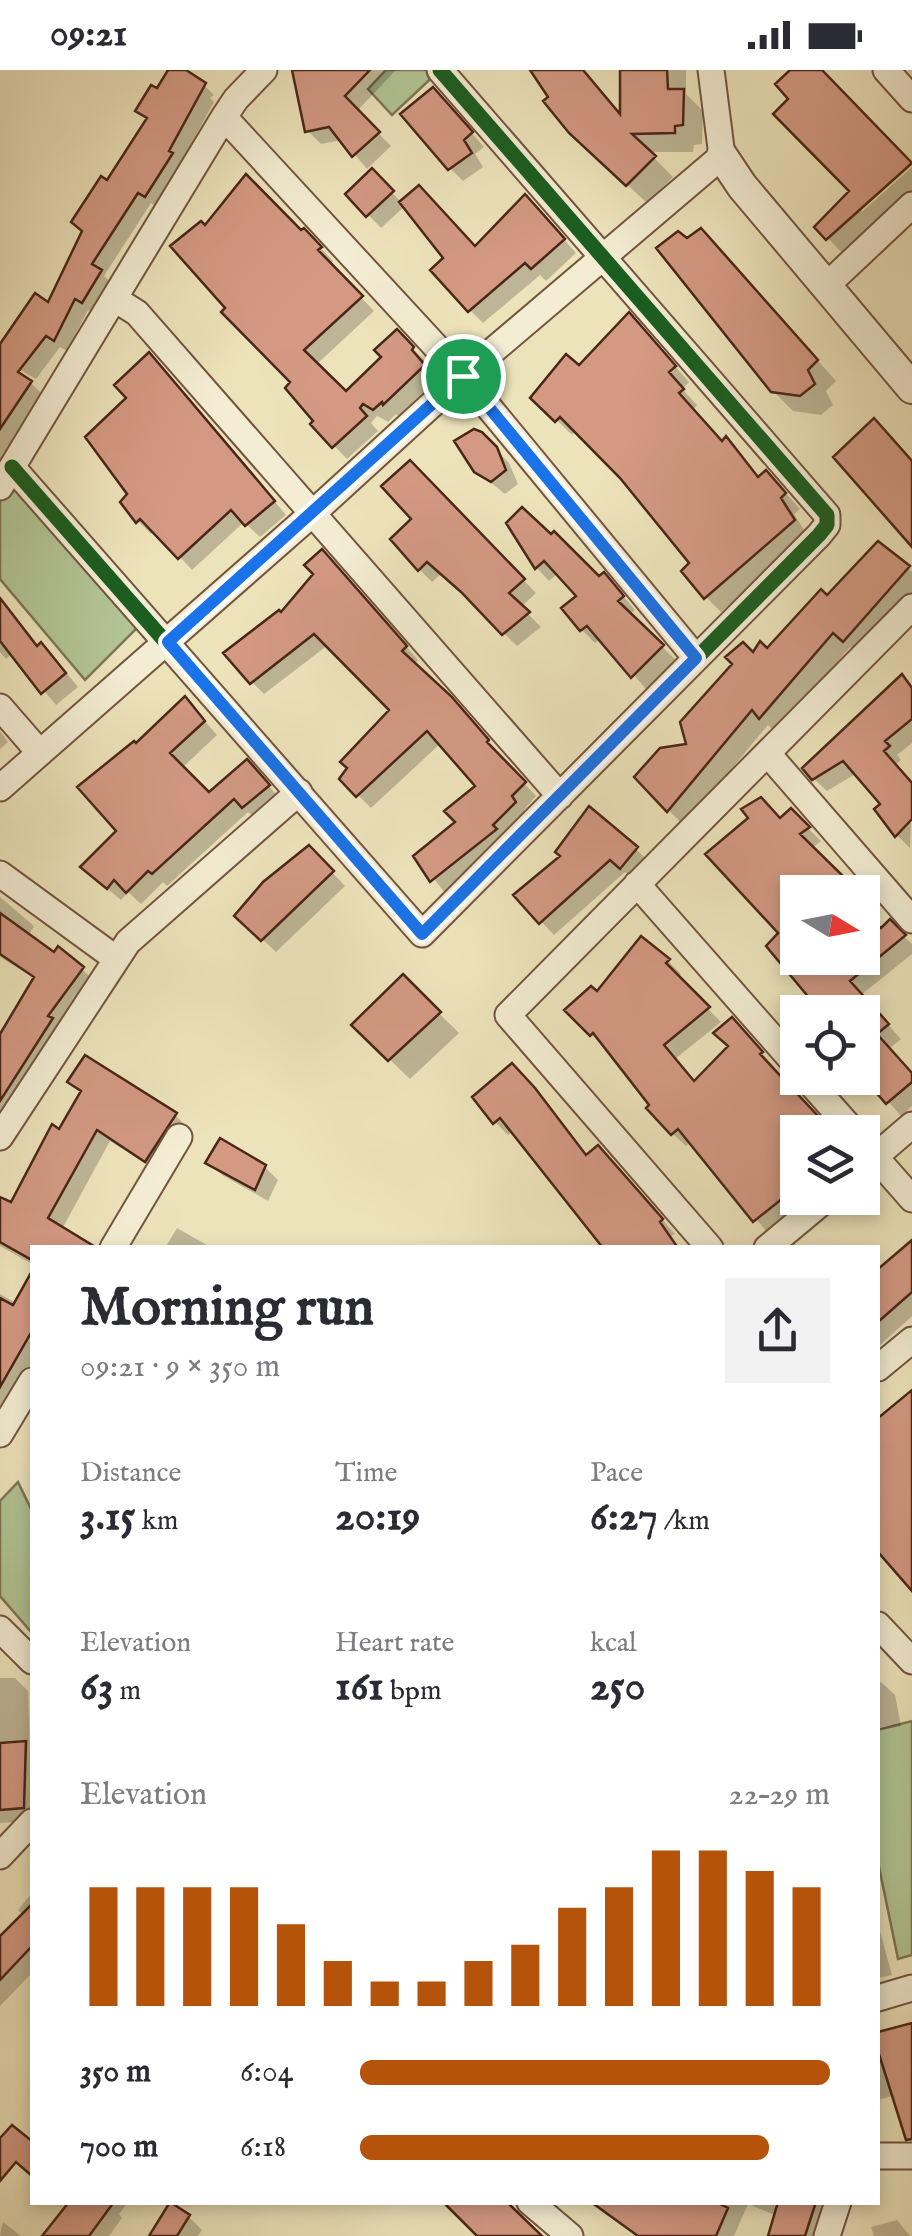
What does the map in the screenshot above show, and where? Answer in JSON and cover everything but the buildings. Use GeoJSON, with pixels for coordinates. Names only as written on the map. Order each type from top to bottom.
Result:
{"type":"FeatureCollection","features":[{"type":"Feature","properties":{"kind":"street"},"geometry":{"type":"LineString","coordinates":[[264,70],[224,117],[6,477],[168,642],[422,934],[827,525],[827,515],[440,70]]}},
{"type":"Feature","properties":{"kind":"street"},"geometry":{"type":"LineString","coordinates":[[711,70],[722,156],[742,186],[912,388]]}},
{"type":"Feature","properties":{"kind":"street"},"geometry":{"type":"LineString","coordinates":[[886,70],[912,99]]}},
{"type":"Feature","properties":{"kind":"street"},"geometry":{"type":"LineString","coordinates":[[224,117],[463,376],[696,658]]}},
{"type":"Feature","properties":{"kind":"street"},"geometry":{"type":"LineString","coordinates":[[0,788],[463,376],[722,156]]}},
{"type":"Feature","properties":{"kind":"street"},"geometry":{"type":"LineString","coordinates":[[826,286],[912,206]]}},
{"type":"Feature","properties":{"kind":"street"},"geometry":{"type":"LineString","coordinates":[[116,299],[137,313],[560,796]]}},
{"type":"Feature","properties":{"kind":"street"},"geometry":{"type":"LineString","coordinates":[[707,1245],[508,1015],[768,754],[907,623]]}},
{"type":"Feature","properties":{"kind":"street"},"geometry":{"type":"LineString","coordinates":[[0,707],[40,753]]}},
{"type":"Feature","properties":{"kind":"street"},"geometry":{"type":"LineString","coordinates":[[768,754],[912,920]]}},
{"type":"Feature","properties":{"kind":"street"},"geometry":{"type":"LineString","coordinates":[[0,1138],[128,942],[299,792]]}},
{"type":"Feature","properties":{"kind":"street"},"geometry":{"type":"LineString","coordinates":[[0,874],[115,958]]}},
{"type":"Feature","properties":{"kind":"street"},"geometry":{"type":"LineString","coordinates":[[637,884],[780,1047]]}},
{"type":"Feature","properties":{"kind":"street"},"geometry":{"type":"LineString","coordinates":[[821,1095],[839,1115]]}},
{"type":"Feature","properties":{"kind":"street"},"geometry":{"type":"LineString","coordinates":[[880,1146],[912,1125]]}},
{"type":"Feature","properties":{"kind":"street"},"geometry":{"type":"LineString","coordinates":[[115,1245],[179,1137]]}},
{"type":"Feature","properties":{"kind":"street"},"geometry":{"type":"LineString","coordinates":[[880,1168],[912,1199]]}},
{"type":"Feature","properties":{"kind":"street"},"geometry":{"type":"LineString","coordinates":[[771,1245],[806,1215]]}},
{"type":"Feature","properties":{"kind":"street"},"geometry":{"type":"LineString","coordinates":[[880,1366],[912,1340]]}},
{"type":"Feature","properties":{"kind":"street"},"geometry":{"type":"LineString","coordinates":[[0,1434],[30,1383]]}},
{"type":"Feature","properties":{"kind":"street"},"geometry":{"type":"LineString","coordinates":[[880,1626],[912,1661]]}},
{"type":"Feature","properties":{"kind":"street"},"geometry":{"type":"LineString","coordinates":[[0,1629],[30,1660]]}},
{"type":"Feature","properties":{"kind":"street"},"geometry":{"type":"LineString","coordinates":[[0,1856],[30,1824]]}},
{"type":"Feature","properties":{"kind":"street"},"geometry":{"type":"LineString","coordinates":[[880,1997],[912,1988]]}},
{"type":"Feature","properties":{"kind":"street"},"geometry":{"type":"LineString","coordinates":[[880,2156],[912,2156]]}},
{"type":"Feature","properties":{"kind":"street"},"geometry":{"type":"LineString","coordinates":[[534,2205],[570,2236]]}},
{"type":"Feature","properties":{"kind":"street"},"geometry":{"type":"LineString","coordinates":[[827,2236],[837,2205]]}},
{"type":"Feature","properties":{"kind":"green space"},"geometry":{"type":"Polygon","coordinates":[[[386,70],[439,71],[392,115],[368,89],[386,70]]]}},
{"type":"Feature","properties":{"kind":"green space"},"geometry":{"type":"Polygon","coordinates":[[[10,484],[139,626],[85,680],[0,579],[0,501],[10,484]]]}},
{"type":"Feature","properties":{"kind":"green space"},"geometry":{"type":"Polygon","coordinates":[[[18,1482],[30,1507],[30,1631],[0,1596],[0,1501],[18,1482]]]}},
{"type":"Feature","properties":{"kind":"green space"},"geometry":{"type":"Polygon","coordinates":[[[912,1721],[912,1955],[898,1959],[880,1872],[880,1729],[912,1721]]]}},
{"type":"Feature","properties":{"kind":"cycle path"},"geometry":{"type":"LineString","coordinates":[[12,467],[422,934],[827,525],[827,515],[440,70]]}},
{"type":"Feature","properties":{"kind":"route"},"geometry":{"type":"LineString","coordinates":[[463,376],[696,658],[422,934],[168,642],[463,376]]}}]}
